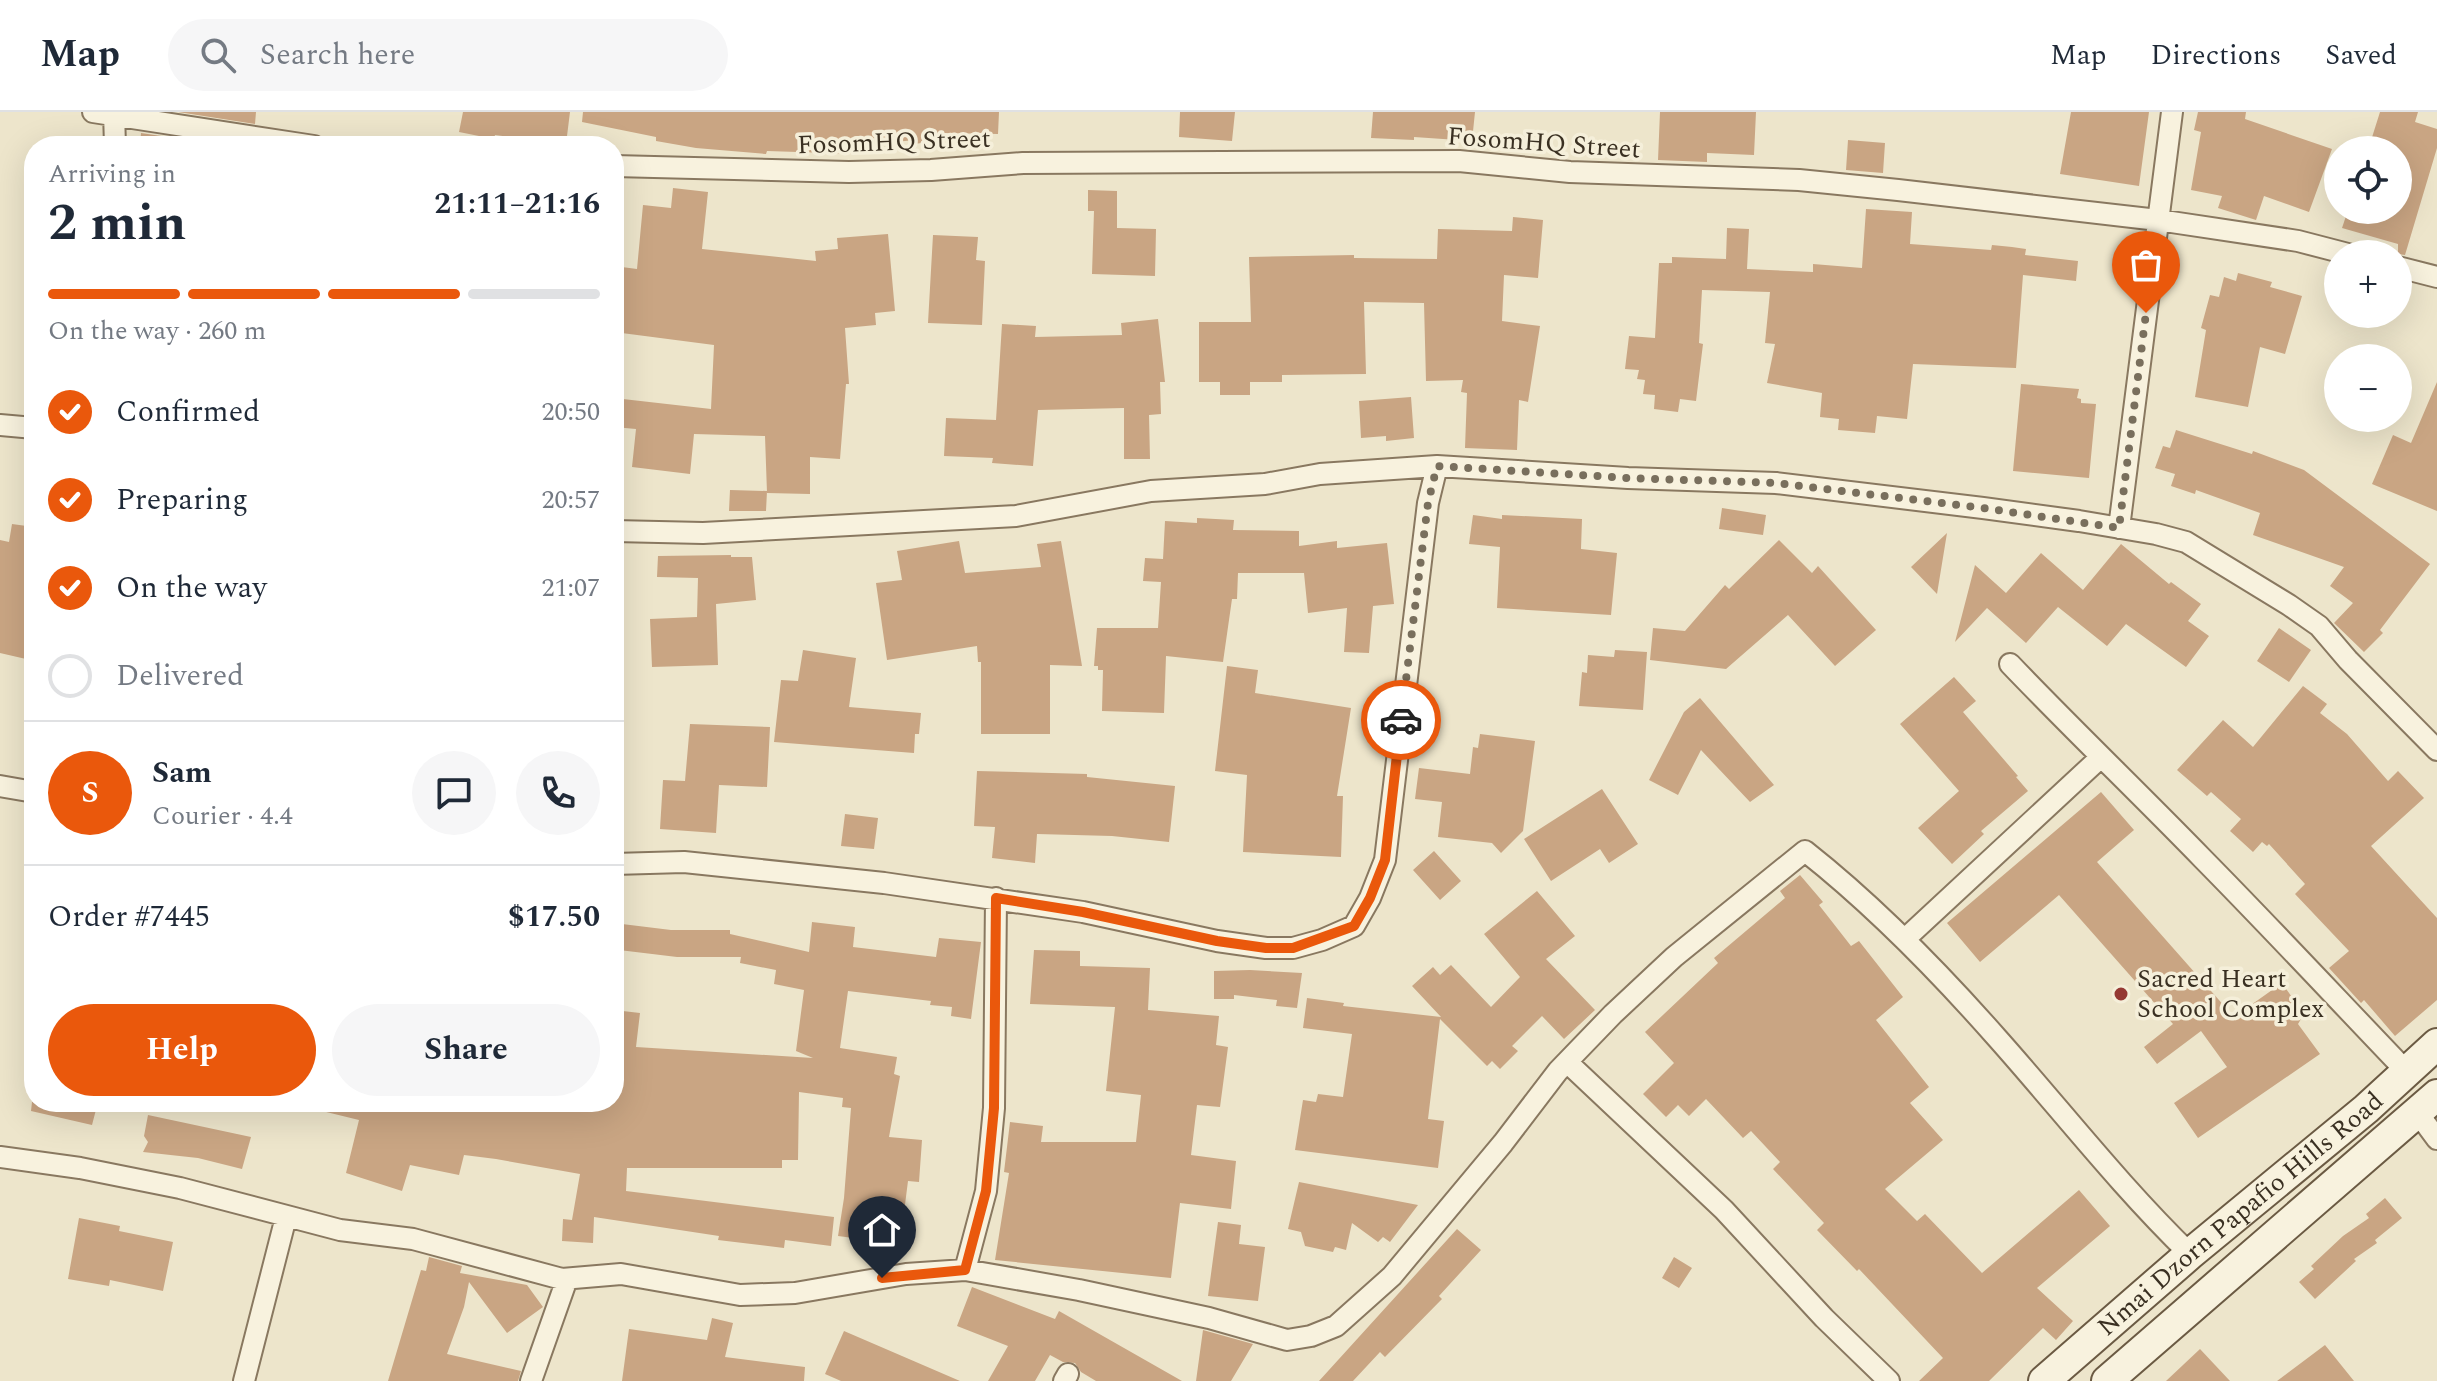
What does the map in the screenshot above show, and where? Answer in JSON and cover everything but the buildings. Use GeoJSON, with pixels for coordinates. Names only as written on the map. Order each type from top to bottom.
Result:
{"type":"FeatureCollection","features":[{"type":"Feature","properties":{"kind":"street"},"geometry":{"type":"LineString","coordinates":[[93,112],[252,136]]}},
{"type":"Feature","properties":{"kind":"street"},"geometry":{"type":"LineString","coordinates":[[2119,528],[2172,112]]}},
{"type":"Feature","properties":{"kind":"street"},"geometry":{"type":"LineString","coordinates":[[115,114],[115,136]]}},
{"type":"Feature","properties":{"kind":"street","name":"FosomHQ Street"},"geometry":{"type":"LineString","coordinates":[[624,166],[849,172],[1023,163],[1459,161],[1570,172],[1799,180],[2158,220],[2324,248]]}},
{"type":"Feature","properties":{"kind":"street"},"geometry":{"type":"LineString","coordinates":[[2412,271],[2437,277]]}},
{"type":"Feature","properties":{"kind":"street"},"geometry":{"type":"LineString","coordinates":[[0,425],[24,427]]}},
{"type":"Feature","properties":{"kind":"street"},"geometry":{"type":"LineString","coordinates":[[624,864],[684,862],[884,883],[1083,912],[1217,941],[1266,948],[1293,948],[1354,926],[1370,898],[1385,860],[1428,503],[1437,466]]}},
{"type":"Feature","properties":{"kind":"street"},"geometry":{"type":"LineString","coordinates":[[624,531],[703,533],[1016,516],[1151,491],[1265,484],[1320,474],[1437,466],[1628,478],[1776,483],[1983,508],[2119,528],[2186,542],[2319,626],[2348,660],[2437,750]]}},
{"type":"Feature","properties":{"kind":"street"},"geometry":{"type":"LineString","coordinates":[[2010,664],[2406,1071]]}},
{"type":"Feature","properties":{"kind":"street"},"geometry":{"type":"LineString","coordinates":[[1905,939],[2100,758]]}},
{"type":"Feature","properties":{"kind":"street"},"geometry":{"type":"LineString","coordinates":[[0,786],[24,790]]}},
{"type":"Feature","properties":{"kind":"street"},"geometry":{"type":"LineString","coordinates":[[0,1157],[80,1168],[166,1185],[340,1230],[413,1239],[567,1279],[621,1274],[740,1295],[781,1294],[906,1274],[965,1270],[1209,1318],[1287,1340],[1311,1336],[1336,1326],[1392,1276],[1567,1062],[1613,1014],[1674,957],[1805,851],[1905,939],[1998,1040],[2140,1205],[2190,1254]]}},
{"type":"Feature","properties":{"kind":"street"},"geometry":{"type":"LineString","coordinates":[[965,1270],[986,1191],[994,1108],[996,898]]}},
{"type":"Feature","properties":{"kind":"street","name":"Nmai Dzorn Papafio Hills Road"},"geometry":{"type":"LineString","coordinates":[[2044,1381],[2190,1254],[2355,1119],[2437,1044]]}},
{"type":"Feature","properties":{"kind":"street"},"geometry":{"type":"LineString","coordinates":[[1567,1062],[1724,1210],[1824,1318],[1889,1381]]}},
{"type":"Feature","properties":{"kind":"street"},"geometry":{"type":"LineString","coordinates":[[2427,1104],[2437,1139]]}},
{"type":"Feature","properties":{"kind":"street","name":"Nmai Dzorn Papafio Hills Road"},"geometry":{"type":"LineString","coordinates":[[2107,1381],[2427,1104]]}},
{"type":"Feature","properties":{"kind":"street"},"geometry":{"type":"LineString","coordinates":[[244,1381],[286,1217]]}},
{"type":"Feature","properties":{"kind":"street"},"geometry":{"type":"LineString","coordinates":[[531,1381],[567,1279]]}},
{"type":"Feature","properties":{"kind":"way so far"},"geometry":{"type":"LineString","coordinates":[[1401,720],[1428,503],[1437,466],[1485,471],[1776,483],[2119,528],[2146,313]]}},
{"type":"Feature","properties":{"kind":"place","name":"Sacred Heart School Complex"},"geometry":{"type":"Point","coordinates":[2121,994]}},
{"type":"Feature","properties":{"kind":"route"},"geometry":{"type":"LineString","coordinates":[[882,1278],[965,1270],[986,1191],[994,1108],[996,898],[1266,948],[1293,948],[1354,926],[1370,898],[1385,860],[1401,720]]}}]}
